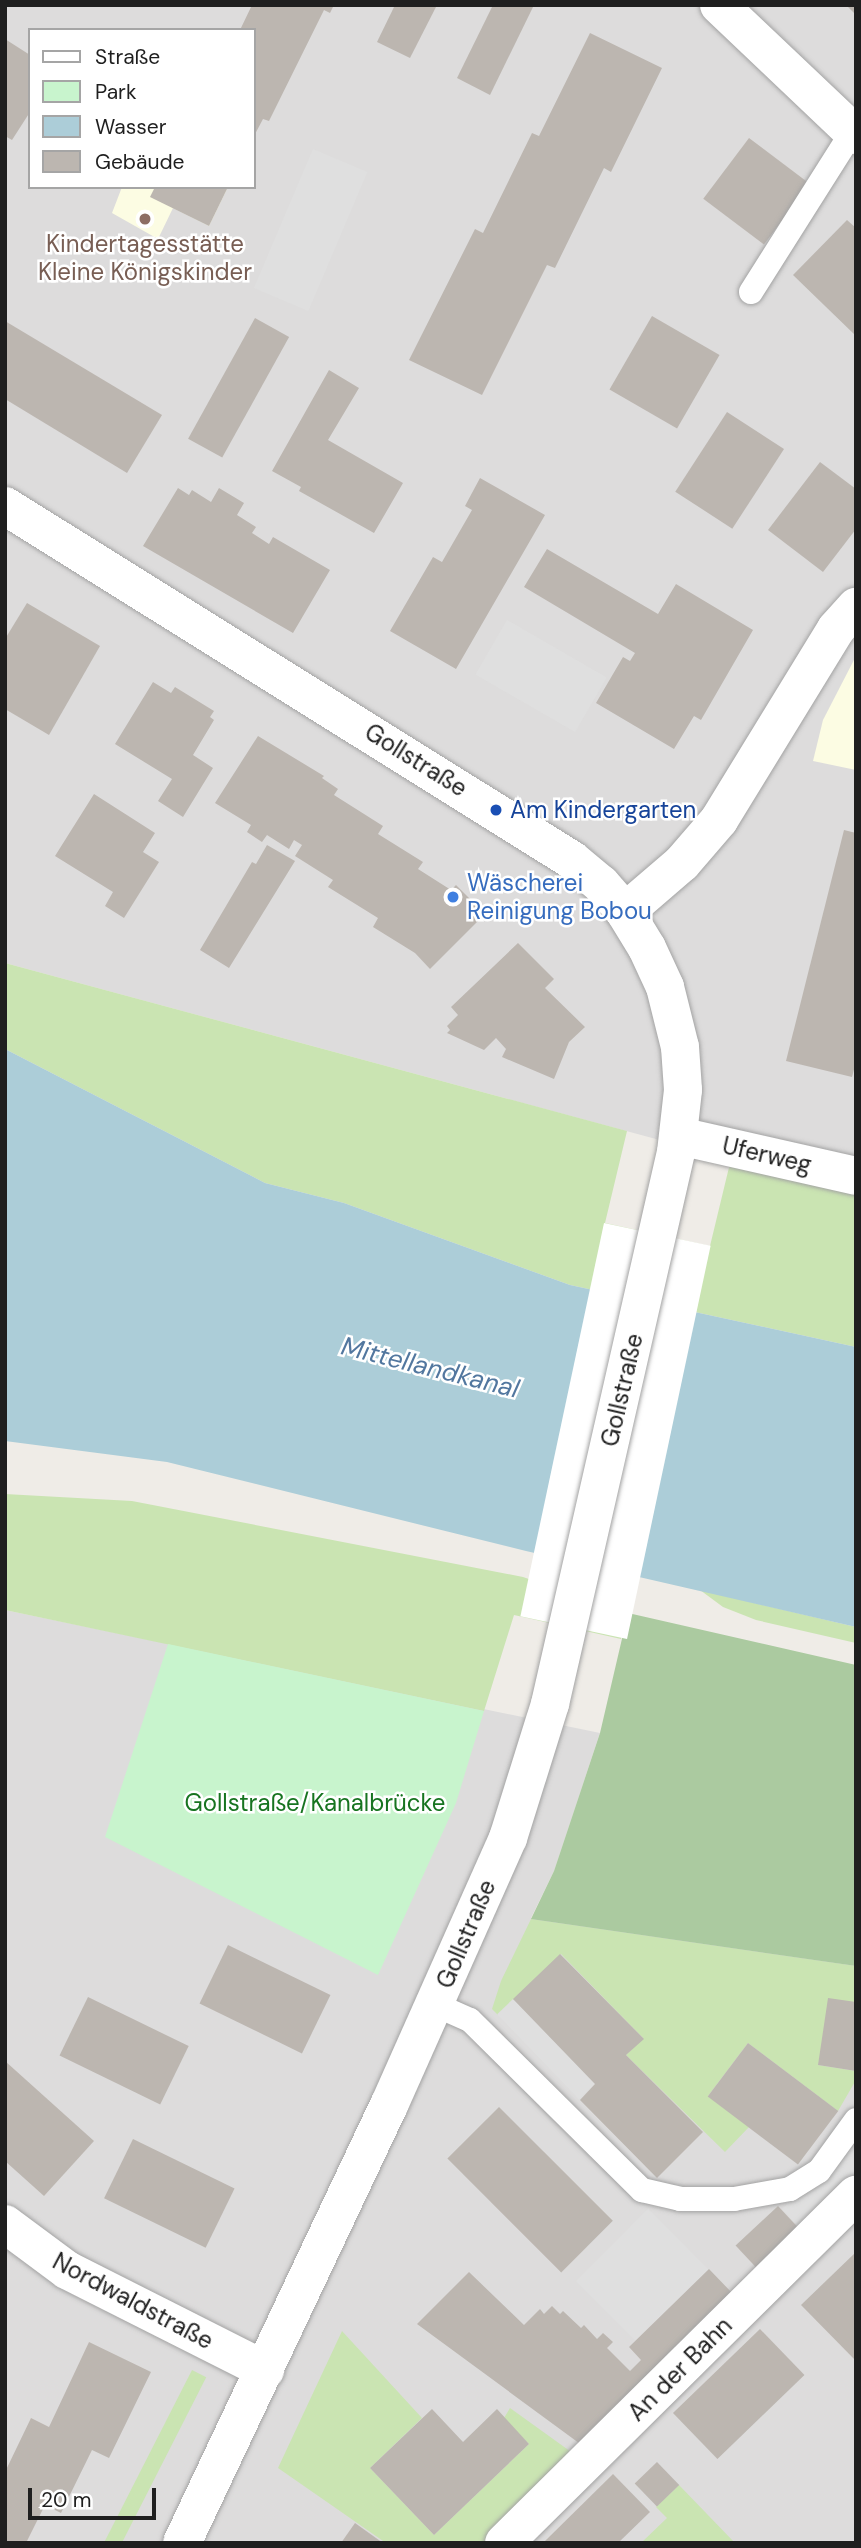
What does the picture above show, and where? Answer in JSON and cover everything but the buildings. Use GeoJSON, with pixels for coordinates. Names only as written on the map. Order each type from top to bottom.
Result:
{"type":"FeatureCollection","features":[{"type":"Feature","properties":{"kind":"street"},"geometry":{"type":"LineString","coordinates":[[719,5],[854,134]]}},
{"type":"Feature","properties":{"kind":"street","name":"Gollstraße"},"geometry":{"type":"LineString","coordinates":[[5,506],[548,842],[601,884],[625,912],[648,948],[673,1016],[683,1090],[679,1136],[550,1704],[508,1838],[436,2005],[182,2543]]}},
{"type":"Feature","properties":{"kind":"street"},"geometry":{"type":"LineString","coordinates":[[625,912],[682,863],[719,820],[836,629],[856,607]]}},
{"type":"Feature","properties":{"kind":"street","name":"Uferweg"},"geometry":{"type":"LineString","coordinates":[[679,1136],[856,1176]]}},
{"type":"Feature","properties":{"kind":"street","name":"An der Bahn"},"geometry":{"type":"LineString","coordinates":[[504,2543],[856,2195]]}},
{"type":"Feature","properties":{"kind":"street","name":"Nordwaldstraße"},"geometry":{"type":"LineString","coordinates":[[5,2224],[67,2270],[265,2370]]}},
{"type":"Feature","properties":{"kind":"lane"},"geometry":{"type":"LineString","coordinates":[[751,292],[854,134]]}},
{"type":"Feature","properties":{"kind":"lane"},"geometry":{"type":"LineString","coordinates":[[436,2005],[470,2020],[642,2190],[680,2199],[734,2199],[790,2189],[819,2171],[856,2120]]}},
{"type":"Feature","properties":{"kind":"shaded area"},"geometry":{"type":"Polygon","coordinates":[[[5,5],[856,5],[856,1193],[5,963],[5,5]]]}},
{"type":"Feature","properties":{"kind":"shaded area"},"geometry":{"type":"Polygon","coordinates":[[[313,149],[367,172],[308,311],[254,288],[313,149]]]}},
{"type":"Feature","properties":{"kind":"shaded area","name":"Kindertagesstätte Kleine Königskinder"},"geometry":{"type":"Polygon","coordinates":[[[121,189],[227,189],[209,226],[173,208],[158,239],[112,213],[121,189]]]}},
{"type":"Feature","properties":{"kind":"shaded area"},"geometry":{"type":"Polygon","coordinates":[[[507,620],[607,678],[575,732],[476,675],[507,620]]]}},
{"type":"Feature","properties":{"kind":"shaded area"},"geometry":{"type":"Polygon","coordinates":[[[856,656],[856,770],[813,761],[823,720],[856,656]]]}},
{"type":"Feature","properties":{"kind":"shaded area"},"geometry":{"type":"Polygon","coordinates":[[[5,1610],[600,1733],[554,1871],[531,1918],[856,1966],[856,2543],[5,2543],[5,1610]]]}},
{"type":"Feature","properties":{"kind":"shaded area"},"geometry":{"type":"Polygon","coordinates":[[[513,1999],[595,2084],[579,2099],[497,2014],[513,1999]]]}},
{"type":"Feature","properties":{"kind":"shaded area"},"geometry":{"type":"Polygon","coordinates":[[[849,2145],[856,2152],[856,2177],[801,2229],[782,2209],[849,2145]]]}},
{"type":"Feature","properties":{"kind":"shaded area"},"geometry":{"type":"Polygon","coordinates":[[[648,2209],[709,2270],[637,2342],[576,2281],[648,2209]]]}},
{"type":"Feature","properties":{"kind":"green space"},"geometry":{"type":"Polygon","coordinates":[[[5,963],[627,1131],[605,1223],[710,1246],[731,1159],[856,1193],[856,1347],[570,1285],[344,1203],[265,1183],[5,1049],[5,963]]]}},
{"type":"Feature","properties":{"kind":"green space"},"geometry":{"type":"Polygon","coordinates":[[[5,1494],[132,1501],[523,1577],[628,1613],[621,1639],[514,1615],[484,1711],[5,1610],[5,1494]]]}},
{"type":"Feature","properties":{"kind":"green space"},"geometry":{"type":"Polygon","coordinates":[[[700,1590],[856,1627],[856,1643],[756,1620],[723,1607],[700,1590]]]}},
{"type":"Feature","properties":{"kind":"green space"},"geometry":{"type":"Polygon","coordinates":[[[628,1613],[856,1665],[856,1966],[531,1919],[554,1871],[600,1733],[628,1613]]]}},
{"type":"Feature","properties":{"kind":"green space","name":"Gollstraße/Kanalbrücke"},"geometry":{"type":"Polygon","coordinates":[[[168,1644],[484,1711],[456,1803],[378,1975],[105,1837],[168,1644]]]}},
{"type":"Feature","properties":{"kind":"green space"},"geometry":{"type":"Polygon","coordinates":[[[531,1919],[856,1966],[856,2002],[818,2065],[856,2071],[856,2080],[838,2111],[748,2043],[708,2096],[749,2127],[725,2152],[626,2055],[643,2038],[561,1954],[498,2015],[492,2009],[501,1981],[531,1919]]]}},
{"type":"Feature","properties":{"kind":"green space"},"geometry":{"type":"Polygon","coordinates":[[[342,2331],[422,2418],[370,2468],[434,2535],[529,2444],[504,2418],[510,2408],[574,2454],[483,2543],[386,2543],[278,2468],[342,2331]]]}},
{"type":"Feature","properties":{"kind":"green space"},"geometry":{"type":"Polygon","coordinates":[[[192,2370],[206,2377],[122,2543],[104,2542],[192,2370]]]}},
{"type":"Feature","properties":{"kind":"green space"},"geometry":{"type":"Polygon","coordinates":[[[679,2485],[735,2543],[641,2543],[667,2518],[656,2507],[679,2485]]]}},
{"type":"Feature","properties":{"kind":"water","name":"Mittellandkanal"},"geometry":{"type":"Polygon","coordinates":[[[5,1049],[265,1183],[344,1203],[570,1285],[856,1347],[856,1627],[526,1551],[167,1462],[5,1441],[5,1049]]]}},
{"type":"Feature","properties":{"kind":"pier"},"geometry":{"type":"Polygon","coordinates":[[[604,1223],[711,1246],[627,1639],[520,1616],[604,1223]]]}},
{"type":"Feature","properties":{"kind":"place","name":"Kindertagesstätte Kleine Königskinder"},"geometry":{"type":"Point","coordinates":[145,219]}},
{"type":"Feature","properties":{"kind":"place","name":"Am Kindergarten"},"geometry":{"type":"Point","coordinates":[496,810]}},
{"type":"Feature","properties":{"kind":"place","name":"Wäscherei Reinigung Bobou"},"geometry":{"type":"Point","coordinates":[453,897]}}]}
